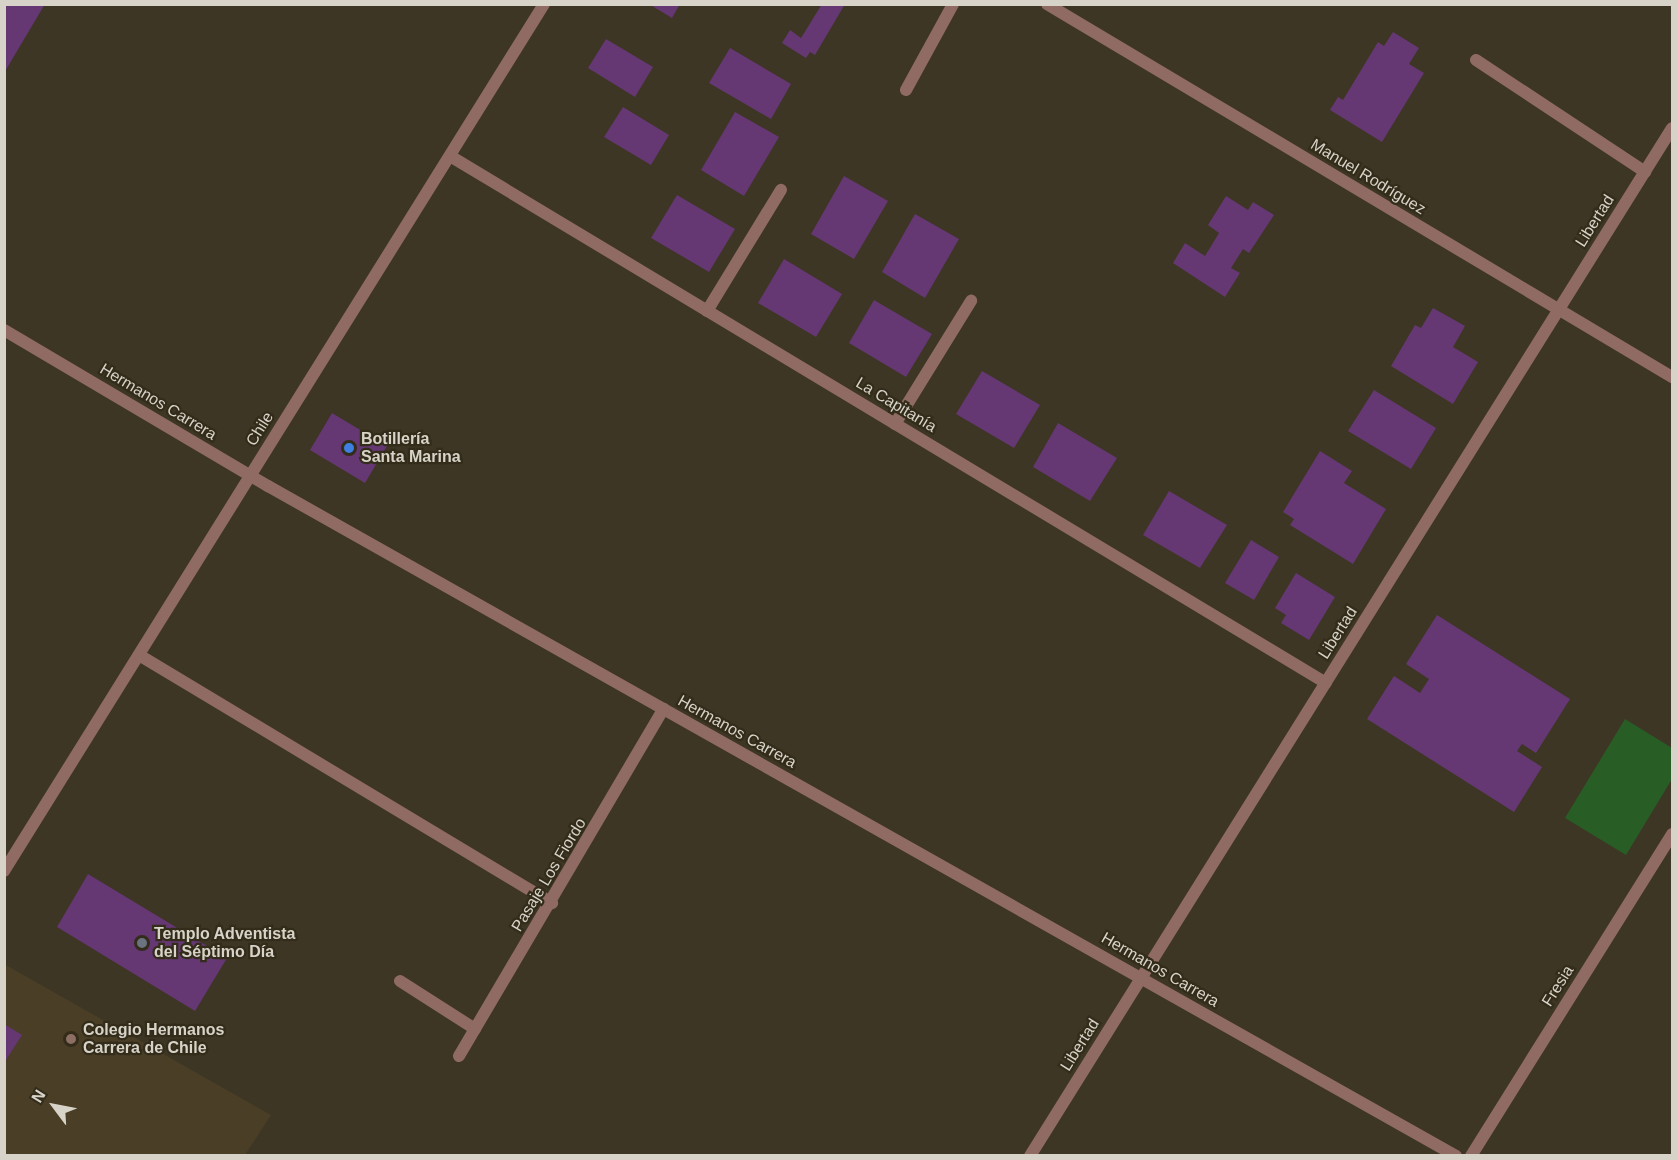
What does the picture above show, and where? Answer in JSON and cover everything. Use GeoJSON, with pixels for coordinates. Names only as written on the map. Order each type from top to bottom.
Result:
{"type":"FeatureCollection","features":[{"type":"Feature","properties":{"kind":"street","name":"Chile"},"geometry":{"type":"LineString","coordinates":[[4,871],[544,4]]}},
{"type":"Feature","properties":{"kind":"street"},"geometry":{"type":"LineString","coordinates":[[906,90],[954,4]]}},
{"type":"Feature","properties":{"kind":"street","name":"Manuel Rodríguez"},"geometry":{"type":"LineString","coordinates":[[1047,4],[1672,377]]}},
{"type":"Feature","properties":{"kind":"street"},"geometry":{"type":"LineString","coordinates":[[1476,60],[1645,172]]}},
{"type":"Feature","properties":{"kind":"street","name":"Libertad"},"geometry":{"type":"LineString","coordinates":[[1030,1155],[1672,128]]}},
{"type":"Feature","properties":{"kind":"street","name":"La Capitanía"},"geometry":{"type":"LineString","coordinates":[[450,156],[1326,682]]}},
{"type":"Feature","properties":{"kind":"street"},"geometry":{"type":"LineString","coordinates":[[707,311],[781,190]]}},
{"type":"Feature","properties":{"kind":"street"},"geometry":{"type":"LineString","coordinates":[[895,424],[971,301]]}},
{"type":"Feature","properties":{"kind":"street","name":"Hermanos Carrera"},"geometry":{"type":"LineString","coordinates":[[4,330],[250,475],[1456,1155]]}},
{"type":"Feature","properties":{"kind":"street"},"geometry":{"type":"LineString","coordinates":[[140,655],[552,903]]}},
{"type":"Feature","properties":{"kind":"street","name":"Pasaje Los Fiordo"},"geometry":{"type":"LineString","coordinates":[[459,1056],[552,903],[663,709]]}},
{"type":"Feature","properties":{"kind":"street","name":"Fresia"},"geometry":{"type":"LineString","coordinates":[[1471,1155],[1672,834]]}},
{"type":"Feature","properties":{"kind":"street"},"geometry":{"type":"LineString","coordinates":[[400,981],[475,1029]]}},
{"type":"Feature","properties":{"kind":"shaded area","name":"Colegio Hermanos Carrera de Chile"},"geometry":{"type":"Polygon","coordinates":[[[4,964],[271,1115],[245,1155],[5,1155],[4,964]]]}},
{"type":"Feature","properties":{"kind":"green space"},"geometry":{"type":"Polygon","coordinates":[[[1625,719],[1672,748],[1672,779],[1626,855],[1565,818],[1625,719]]]}},
{"type":"Feature","properties":{"kind":"building"},"geometry":{"type":"Polygon","coordinates":[[[4,4],[45,4],[4,73],[4,4]]]}},
{"type":"Feature","properties":{"kind":"building"},"geometry":{"type":"Polygon","coordinates":[[[649,4],[680,4],[672,18],[649,4]]]}},
{"type":"Feature","properties":{"kind":"building"},"geometry":{"type":"Polygon","coordinates":[[[822,4],[845,4],[815,55],[810,52],[806,58],[782,43],[790,30],[801,38],[822,4]]]}},
{"type":"Feature","properties":{"kind":"building"},"geometry":{"type":"Polygon","coordinates":[[[1393,32],[1419,48],[1409,64],[1424,73],[1382,142],[1330,110],[1338,97],[1343,100],[1378,42],[1384,46],[1393,32]]]}},
{"type":"Feature","properties":{"kind":"building"},"geometry":{"type":"Polygon","coordinates":[[[606,39],[653,67],[635,97],[588,68],[606,39]]]}},
{"type":"Feature","properties":{"kind":"building"},"geometry":{"type":"Polygon","coordinates":[[[730,48],[791,84],[771,119],[709,83],[730,48]]]}},
{"type":"Feature","properties":{"kind":"building"},"geometry":{"type":"Polygon","coordinates":[[[623,107],[669,135],[651,165],[604,137],[623,107]]]}},
{"type":"Feature","properties":{"kind":"building"},"geometry":{"type":"Polygon","coordinates":[[[735,112],[779,137],[744,196],[701,170],[735,112]]]}},
{"type":"Feature","properties":{"kind":"building"},"geometry":{"type":"Polygon","coordinates":[[[844,176],[888,201],[854,259],[811,234],[844,176]]]}},
{"type":"Feature","properties":{"kind":"building"},"geometry":{"type":"Polygon","coordinates":[[[677,195],[735,229],[709,272],[651,238],[677,195]]]}},
{"type":"Feature","properties":{"kind":"building"},"geometry":{"type":"Polygon","coordinates":[[[1226,196],[1248,210],[1253,202],[1274,215],[1249,253],[1243,249],[1231,268],[1240,273],[1225,297],[1173,263],[1185,243],[1205,256],[1219,233],[1208,225],[1226,196]]]}},
{"type":"Feature","properties":{"kind":"building"},"geometry":{"type":"Polygon","coordinates":[[[915,214],[959,239],[925,298],[882,272],[915,214]]]}},
{"type":"Feature","properties":{"kind":"building"},"geometry":{"type":"Polygon","coordinates":[[[784,259],[842,294],[816,337],[758,303],[784,259]]]}},
{"type":"Feature","properties":{"kind":"building"},"geometry":{"type":"Polygon","coordinates":[[[874,300],[932,334],[906,377],[849,343],[874,300]]]}},
{"type":"Feature","properties":{"kind":"building"},"geometry":{"type":"Polygon","coordinates":[[[1433,308],[1465,326],[1453,347],[1478,362],[1453,404],[1391,366],[1415,325],[1421,328],[1433,308]]]}},
{"type":"Feature","properties":{"kind":"building"},"geometry":{"type":"Polygon","coordinates":[[[982,371],[1040,405],[1014,448],[956,414],[982,371]]]}},
{"type":"Feature","properties":{"kind":"building"},"geometry":{"type":"Polygon","coordinates":[[[1374,390],[1436,428],[1411,469],[1348,431],[1374,390]]]}},
{"type":"Feature","properties":{"kind":"building","name":"Botillería Santa Marina"},"geometry":{"type":"Polygon","coordinates":[[[332,413],[387,446],[365,483],[310,450],[332,413]]]}},
{"type":"Feature","properties":{"kind":"building"},"geometry":{"type":"Polygon","coordinates":[[[1058,423],[1117,458],[1090,501],[1033,467],[1058,423]]]}},
{"type":"Feature","properties":{"kind":"building"},"geometry":{"type":"Polygon","coordinates":[[[1320,451],[1352,471],[1344,483],[1386,509],[1353,564],[1290,525],[1294,519],[1283,512],[1320,451]]]}},
{"type":"Feature","properties":{"kind":"building"},"geometry":{"type":"Polygon","coordinates":[[[1169,491],[1227,525],[1200,568],[1143,535],[1169,491]]]}},
{"type":"Feature","properties":{"kind":"building"},"geometry":{"type":"Polygon","coordinates":[[[1251,540],[1279,557],[1254,600],[1225,583],[1251,540]]]}},
{"type":"Feature","properties":{"kind":"building"},"geometry":{"type":"Polygon","coordinates":[[[1296,573],[1335,597],[1309,640],[1281,623],[1286,615],[1275,608],[1296,573]]]}},
{"type":"Feature","properties":{"kind":"building"},"geometry":{"type":"Polygon","coordinates":[[[1437,615],[1570,699],[1536,753],[1522,744],[1517,751],[1542,767],[1514,812],[1367,719],[1394,676],[1420,693],[1429,679],[1406,664],[1437,615]]]}},
{"type":"Feature","properties":{"kind":"building","name":"Templo Adventista del Séptimo Día"},"geometry":{"type":"Polygon","coordinates":[[[88,874],[227,958],[195,1011],[57,927],[88,874]]]}},
{"type":"Feature","properties":{"kind":"building"},"geometry":{"type":"Polygon","coordinates":[[[4,1024],[22,1035],[4,1063],[4,1024]]]}},
{"type":"Feature","properties":{"kind":"place","name":"Botillería Santa Marina"},"geometry":{"type":"Point","coordinates":[349,448]}},
{"type":"Feature","properties":{"kind":"place","name":"Templo Adventista del Séptimo Día"},"geometry":{"type":"Point","coordinates":[142,943]}},
{"type":"Feature","properties":{"kind":"place","name":"Colegio Hermanos Carrera de Chile"},"geometry":{"type":"Point","coordinates":[71,1039]}}]}
